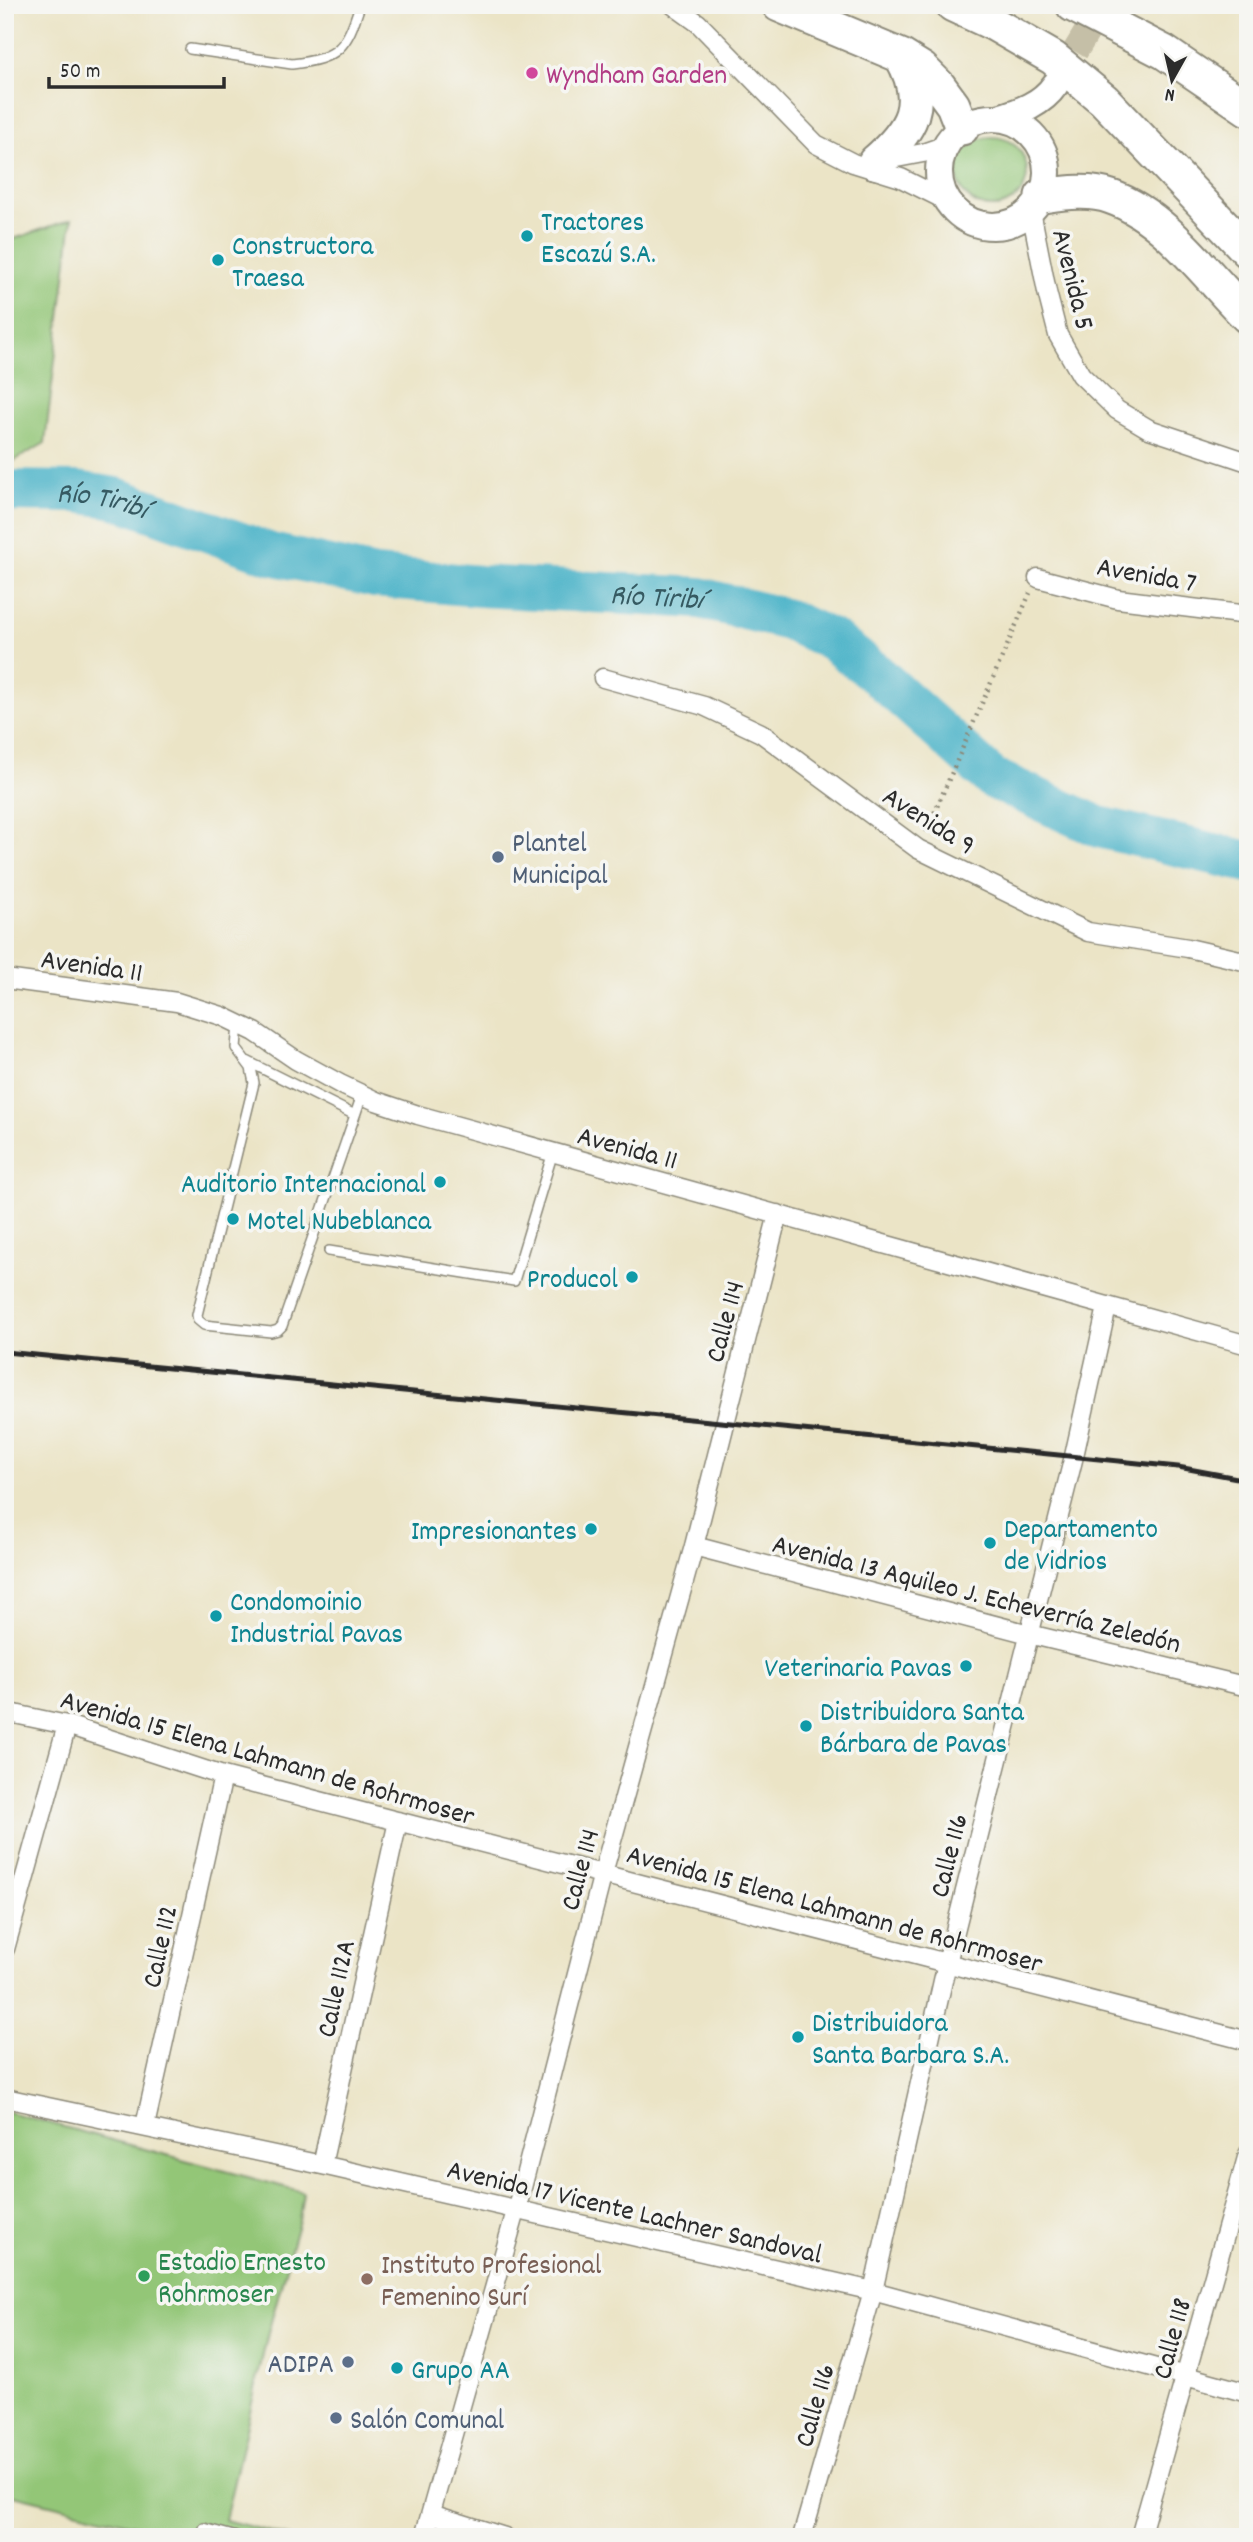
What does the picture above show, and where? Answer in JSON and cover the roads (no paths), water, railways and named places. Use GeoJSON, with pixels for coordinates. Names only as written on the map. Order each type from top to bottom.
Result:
{"type":"FeatureCollection","features":[{"type":"Feature","properties":{"kind":"highway"},"geometry":{"type":"LineString","coordinates":[[779,5],[901,56],[922,69],[953,105],[954,136]]}},
{"type":"Feature","properties":{"kind":"highway"},"geometry":{"type":"LineString","coordinates":[[953,5],[994,24],[1053,58],[1104,100],[1248,251]]}},
{"type":"Feature","properties":{"kind":"highway"},"geometry":{"type":"LineString","coordinates":[[1073,5],[1164,52],[1248,108]]}},
{"type":"Feature","properties":{"kind":"highway"},"geometry":{"type":"LineString","coordinates":[[864,162],[905,132],[914,113],[915,93],[911,74],[901,56]]}},
{"type":"Feature","properties":{"kind":"highway"},"geometry":{"type":"LineString","coordinates":[[1036,203],[1093,193],[1111,197],[1145,214],[1194,259],[1248,317]]}},
{"type":"Feature","properties":{"kind":"street"},"geometry":{"type":"LineString","coordinates":[[673,5],[698,23],[816,144],[901,178],[947,201],[968,219],[994,226],[1007,224],[1036,203],[1047,173],[1043,150],[1045,120],[1053,88],[1027,109],[998,118]]}},
{"type":"Feature","properties":{"kind":"street"},"geometry":{"type":"LineString","coordinates":[[864,162],[923,153],[986,118],[1012,121],[1025,128],[1043,150]]}},
{"type":"Feature","properties":{"kind":"street"},"geometry":{"type":"LineString","coordinates":[[947,201],[939,179],[941,156],[954,136]]}},
{"type":"Feature","properties":{"kind":"street","name":"Avenida 5"},"geometry":{"type":"LineString","coordinates":[[1036,203],[1047,292],[1058,335],[1081,375],[1117,410],[1149,429],[1248,462]]}},
{"type":"Feature","properties":{"kind":"street","name":"Avenida 7"},"geometry":{"type":"LineString","coordinates":[[1038,578],[1118,599],[1248,615]]}},
{"type":"Feature","properties":{"kind":"street","name":"Avenida 9"},"geometry":{"type":"LineString","coordinates":[[603,678],[704,706],[761,733],[918,849],[1088,932],[1188,948],[1248,962]]}},
{"type":"Feature","properties":{"kind":"street","name":"Avenida 11"},"geometry":{"type":"LineString","coordinates":[[5,979],[177,1002],[222,1016],[362,1095],[418,1115],[1248,1345]]}},
{"type":"Feature","properties":{"kind":"street","name":"Calle 114"},"geometry":{"type":"LineString","coordinates":[[424,2537],[516,2211],[603,1873],[694,1546],[778,1214]]}},
{"type":"Feature","properties":{"kind":"street","name":"Calle 116"},"geometry":{"type":"LineString","coordinates":[[802,2537],[873,2291],[947,1963],[1074,1456],[1107,1307]]}},
{"type":"Feature","properties":{"kind":"street","name":"Avenida 13 Aquileo J. Echeverría Zeledón"},"geometry":{"type":"LineString","coordinates":[[694,1546],[1029,1634],[1248,1687]]}},
{"type":"Feature","properties":{"kind":"street","name":"Avenida 15 Elena Lahmann de Rohrmoser"},"geometry":{"type":"LineString","coordinates":[[5,1712],[67,1725],[223,1776],[1248,2040]]}},
{"type":"Feature","properties":{"kind":"street"},"geometry":{"type":"LineString","coordinates":[[5,1949],[9,1921],[67,1725]]}},
{"type":"Feature","properties":{"kind":"street","name":"Calle 112"},"geometry":{"type":"LineString","coordinates":[[145,2126],[223,1776]]}},
{"type":"Feature","properties":{"kind":"street","name":"Calle 112A"},"geometry":{"type":"LineString","coordinates":[[322,2165],[397,1821]]}},
{"type":"Feature","properties":{"kind":"street","name":"Avenida 17 Vicente Lachner Sandoval"},"geometry":{"type":"LineString","coordinates":[[5,2098],[322,2165],[873,2291],[1248,2393]]}},
{"type":"Feature","properties":{"kind":"street","name":"Calle 118"},"geometry":{"type":"LineString","coordinates":[[1140,2537],[1248,2154]]}},
{"type":"Feature","properties":{"kind":"street"},"geometry":{"type":"LineString","coordinates":[[430,2514],[505,2537]]}},
{"type":"Feature","properties":{"kind":"lane"},"geometry":{"type":"LineString","coordinates":[[190,48],[292,64],[307,62],[333,54],[342,46],[348,38],[360,5]]}},
{"type":"Feature","properties":{"kind":"lane"},"geometry":{"type":"LineString","coordinates":[[238,1024],[237,1053],[355,1115]]}},
{"type":"Feature","properties":{"kind":"lane"},"geometry":{"type":"LineString","coordinates":[[246,1060],[254,1083],[197,1315],[204,1325],[264,1332],[278,1330],[282,1326],[362,1095]]}},
{"type":"Feature","properties":{"kind":"lane"},"geometry":{"type":"LineString","coordinates":[[329,1251],[514,1281],[553,1152]]}},
{"type":"Feature","properties":{"kind":"lane"},"geometry":{"type":"LineString","coordinates":[[204,2528],[237,2537]]}},
{"type":"Feature","properties":{"kind":"waterway","name":"Río Tiribí"},"geometry":{"type":"LineString","coordinates":[[5,491],[77,492],[116,498],[271,554],[375,577],[480,586],[700,598],[788,620],[832,640],[874,672],[992,778],[1099,827],[1248,862]]}},
{"type":"Feature","properties":{"kind":"tunnel"},"geometry":{"type":"LineString","coordinates":[[1055,85],[1103,5]]}},
{"type":"Feature","properties":{"kind":"railway"},"geometry":{"type":"LineString","coordinates":[[5,1352],[1178,1467],[1248,1480]]}},
{"type":"Feature","properties":{"kind":"place","name":"Wyndham Garden"},"geometry":{"type":"Point","coordinates":[532,73]}},
{"type":"Feature","properties":{"kind":"place","name":"Tractores Escazú S.A."},"geometry":{"type":"Point","coordinates":[527,236]}},
{"type":"Feature","properties":{"kind":"place","name":"Constructora Traesa"},"geometry":{"type":"Point","coordinates":[218,260]}},
{"type":"Feature","properties":{"kind":"place","name":"Plantel Municipal"},"geometry":{"type":"Point","coordinates":[498,857]}},
{"type":"Feature","properties":{"kind":"place","name":"Auditorio Internacional"},"geometry":{"type":"Point","coordinates":[440,1182]}},
{"type":"Feature","properties":{"kind":"place","name":"Motel Nubeblanca"},"geometry":{"type":"Point","coordinates":[233,1219]}},
{"type":"Feature","properties":{"kind":"place","name":"Producol"},"geometry":{"type":"Point","coordinates":[632,1277]}},
{"type":"Feature","properties":{"kind":"place","name":"Impresionantes"},"geometry":{"type":"Point","coordinates":[591,1529]}},
{"type":"Feature","properties":{"kind":"place","name":"Departamento de Vidrios"},"geometry":{"type":"Point","coordinates":[990,1543]}},
{"type":"Feature","properties":{"kind":"place","name":"Condomoinio Industrial Pavas"},"geometry":{"type":"Point","coordinates":[216,1616]}},
{"type":"Feature","properties":{"kind":"place","name":"Veterinaria Pavas"},"geometry":{"type":"Point","coordinates":[966,1666]}},
{"type":"Feature","properties":{"kind":"place","name":"Distribuidora Santa Bárbara de Pavas"},"geometry":{"type":"Point","coordinates":[806,1726]}},
{"type":"Feature","properties":{"kind":"place","name":"Distribuidora Santa Barbara S.A."},"geometry":{"type":"Point","coordinates":[798,2037]}},
{"type":"Feature","properties":{"kind":"place","name":"Estadio Ernesto Rohrmoser"},"geometry":{"type":"Point","coordinates":[144,2276]}},
{"type":"Feature","properties":{"kind":"place","name":"Instituto Profesional Femenino Surí"},"geometry":{"type":"Point","coordinates":[367,2279]}},
{"type":"Feature","properties":{"kind":"place","name":"ADIPA"},"geometry":{"type":"Point","coordinates":[348,2362]}},
{"type":"Feature","properties":{"kind":"place","name":"Grupo AA"},"geometry":{"type":"Point","coordinates":[397,2368]}},
{"type":"Feature","properties":{"kind":"place","name":"Salón Comunal"},"geometry":{"type":"Point","coordinates":[336,2418]}}]}
